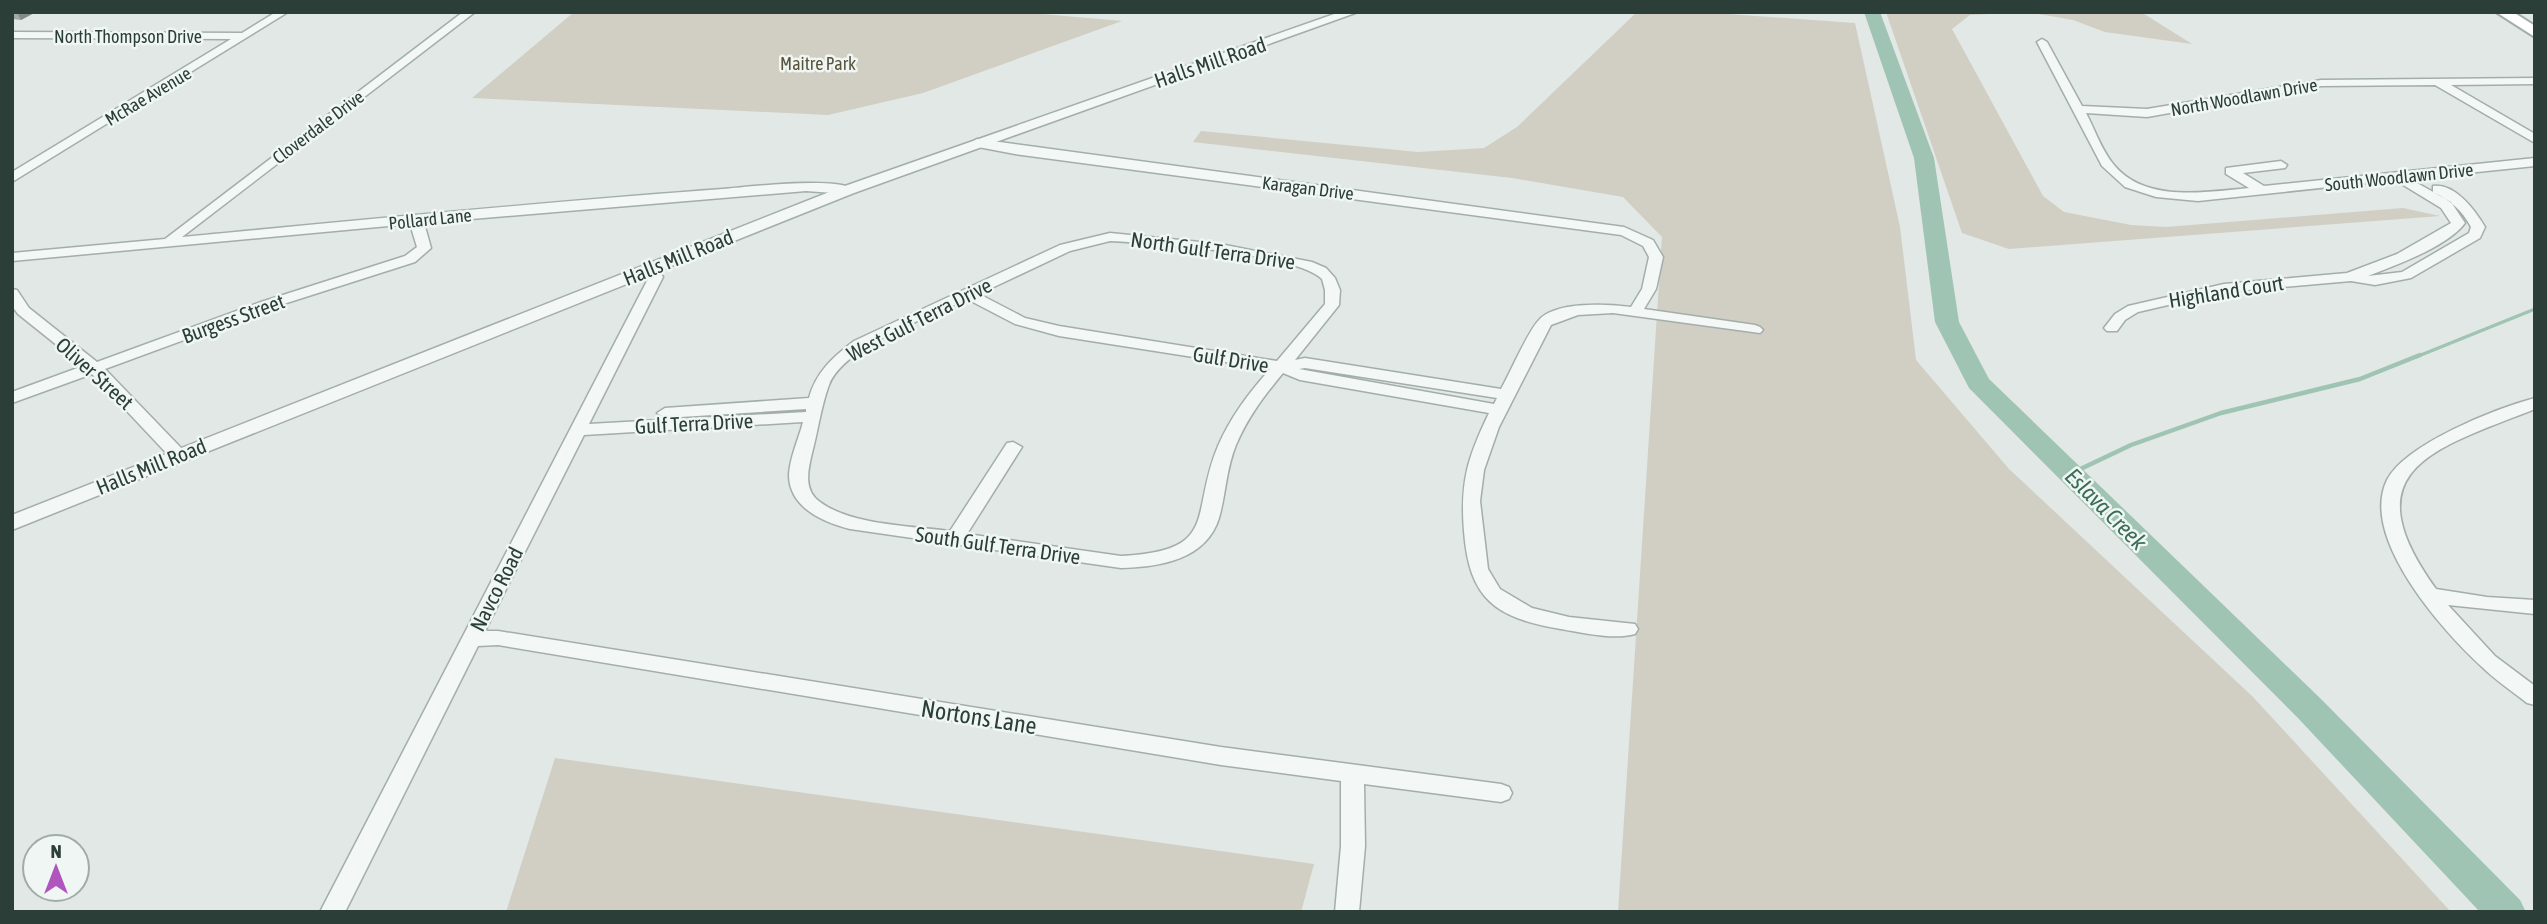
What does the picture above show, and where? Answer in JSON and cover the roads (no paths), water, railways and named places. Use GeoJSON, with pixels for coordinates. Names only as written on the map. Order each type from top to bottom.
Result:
{"type":"FeatureCollection","features":[{"type":"Feature","properties":{"kind":"main road"},"geometry":{"type":"LineString","coordinates":[[2502,12],[2535,33]]}},
{"type":"Feature","properties":{"kind":"main road"},"geometry":{"type":"LineString","coordinates":[[2517,12],[2535,23]]}},
{"type":"Feature","properties":{"kind":"street","name":"McRae Avenue"},"geometry":{"type":"LineString","coordinates":[[12,178],[283,12]]}},
{"type":"Feature","properties":{"kind":"street","name":"Cloverdale Drive"},"geometry":{"type":"LineString","coordinates":[[169,243],[178,233],[470,12]]}},
{"type":"Feature","properties":{"kind":"street","name":"Halls Mill Road"},"geometry":{"type":"LineString","coordinates":[[12,523],[848,190],[1352,12]]}},
{"type":"Feature","properties":{"kind":"street","name":"North Thompson Drive"},"geometry":{"type":"LineString","coordinates":[[12,35],[244,36]]}},
{"type":"Feature","properties":{"kind":"street","name":"South Woodlawn Drive"},"geometry":{"type":"LineString","coordinates":[[2042,42],[2108,166],[2130,184],[2156,192],[2198,197],[2535,162]]}},
{"type":"Feature","properties":{"kind":"street"},"geometry":{"type":"LineString","coordinates":[[2436,81],[2535,139]]}},
{"type":"Feature","properties":{"kind":"street","name":"North Woodlawn Drive"},"geometry":{"type":"LineString","coordinates":[[2080,109],[2147,113],[2321,83],[2535,81]]}},
{"type":"Feature","properties":{"kind":"street","name":"Karagan Drive"},"geometry":{"type":"LineString","coordinates":[[977,143],[1598,226],[1639,237],[1648,243],[1656,257],[1653,278],[1636,312]]}},
{"type":"Feature","properties":{"kind":"street"},"geometry":{"type":"LineString","coordinates":[[2263,191],[2230,171],[2281,165]]}},
{"type":"Feature","properties":{"kind":"street","name":"Highland Court"},"geometry":{"type":"LineString","coordinates":[[2349,277],[2375,281],[2406,275],[2475,234],[2477,226],[2463,204],[2413,176]]}},
{"type":"Feature","properties":{"kind":"street","name":"Highland Court"},"geometry":{"type":"LineString","coordinates":[[2112,328],[2120,317],[2133,309],[2160,301],[2224,288],[2349,277],[2390,264],[2452,230],[2458,223],[2446,205],[2398,177]]}},
{"type":"Feature","properties":{"kind":"street","name":"Pollard Lane"},"geometry":{"type":"LineString","coordinates":[[12,257],[745,190],[806,187],[848,190]]}},
{"type":"Feature","properties":{"kind":"street","name":"Burgess Street"},"geometry":{"type":"LineString","coordinates":[[12,398],[266,305],[410,259],[424,248],[416,225],[419,220]]}},
{"type":"Feature","properties":{"kind":"street","name":"North Gulf Terra Drive"},"geometry":{"type":"LineString","coordinates":[[1081,244],[1097,239],[1124,237],[1260,255],[1304,263],[1320,270],[1328,277],[1333,290],[1332,304],[1280,366]]}},
{"type":"Feature","properties":{"kind":"street","name":"West Gulf Terra Drive"},"geometry":{"type":"LineString","coordinates":[[806,439],[813,410],[827,373],[848,352],[967,293],[1065,248],[1081,244]]}},
{"type":"Feature","properties":{"kind":"street","name":"Navco Road"},"geometry":{"type":"LineString","coordinates":[[332,912],[656,278],[649,268]]}},
{"type":"Feature","properties":{"kind":"street","name":"Oliver Street"},"geometry":{"type":"LineString","coordinates":[[12,293],[23,311],[94,368],[178,455]]}},
{"type":"Feature","properties":{"kind":"street","name":"Gulf Drive"},"geometry":{"type":"LineString","coordinates":[[967,293],[1020,321],[1059,331],[1280,366],[1300,375],[1382,382],[1505,402]]}},
{"type":"Feature","properties":{"kind":"street"},"geometry":{"type":"LineString","coordinates":[[1628,629],[1582,625],[1539,616],[1512,607],[1483,583],[1475,566],[1471,489],[1478,463],[1545,322],[1572,310],[1592,308],[1755,330]]}},
{"type":"Feature","properties":{"kind":"street","name":"South Gulf Terra Drive"},"geometry":{"type":"LineString","coordinates":[[806,439],[798,475],[803,495],[820,511],[850,523],[1121,562],[1144,561],[1183,551],[1197,541],[1209,520],[1227,446],[1246,408],[1280,366]]}},
{"type":"Feature","properties":{"kind":"street"},"geometry":{"type":"LineString","coordinates":[[2535,403],[2446,440],[2417,458],[2396,480],[2390,496],[2394,530],[2413,575],[2490,663],[2535,697]]}},
{"type":"Feature","properties":{"kind":"street","name":"Gulf Terra Drive"},"geometry":{"type":"LineString","coordinates":[[580,425],[813,410]]}},
{"type":"Feature","properties":{"kind":"street"},"geometry":{"type":"LineString","coordinates":[[954,539],[1013,447]]}},
{"type":"Feature","properties":{"kind":"street"},"geometry":{"type":"LineString","coordinates":[[2430,595],[2487,604],[2535,607]]}},
{"type":"Feature","properties":{"kind":"street","name":"Nortons Lane"},"geometry":{"type":"LineString","coordinates":[[470,639],[498,638],[1207,754],[1502,793]]}},
{"type":"Feature","properties":{"kind":"street"},"geometry":{"type":"LineString","coordinates":[[1347,912],[1353,845],[1352,774]]}},
{"type":"Feature","properties":{"kind":"waterway","name":"Eslava Creek"},"geometry":{"type":"LineString","coordinates":[[1872,12],[1924,158],[1947,322],[1978,383],[2309,708],[2506,912]]}},
{"type":"Feature","properties":{"kind":"waterway"},"geometry":{"type":"LineString","coordinates":[[2416,357],[2535,309]]}},
{"type":"Feature","properties":{"kind":"waterway"},"geometry":{"type":"LineString","coordinates":[[2072,473],[2131,445],[2221,413],[2360,379],[2420,355]]}},
{"type":"Feature","properties":{"kind":"park label","name":"Maitre Park"},"geometry":{"type":"Point","coordinates":[818,63]}}]}
